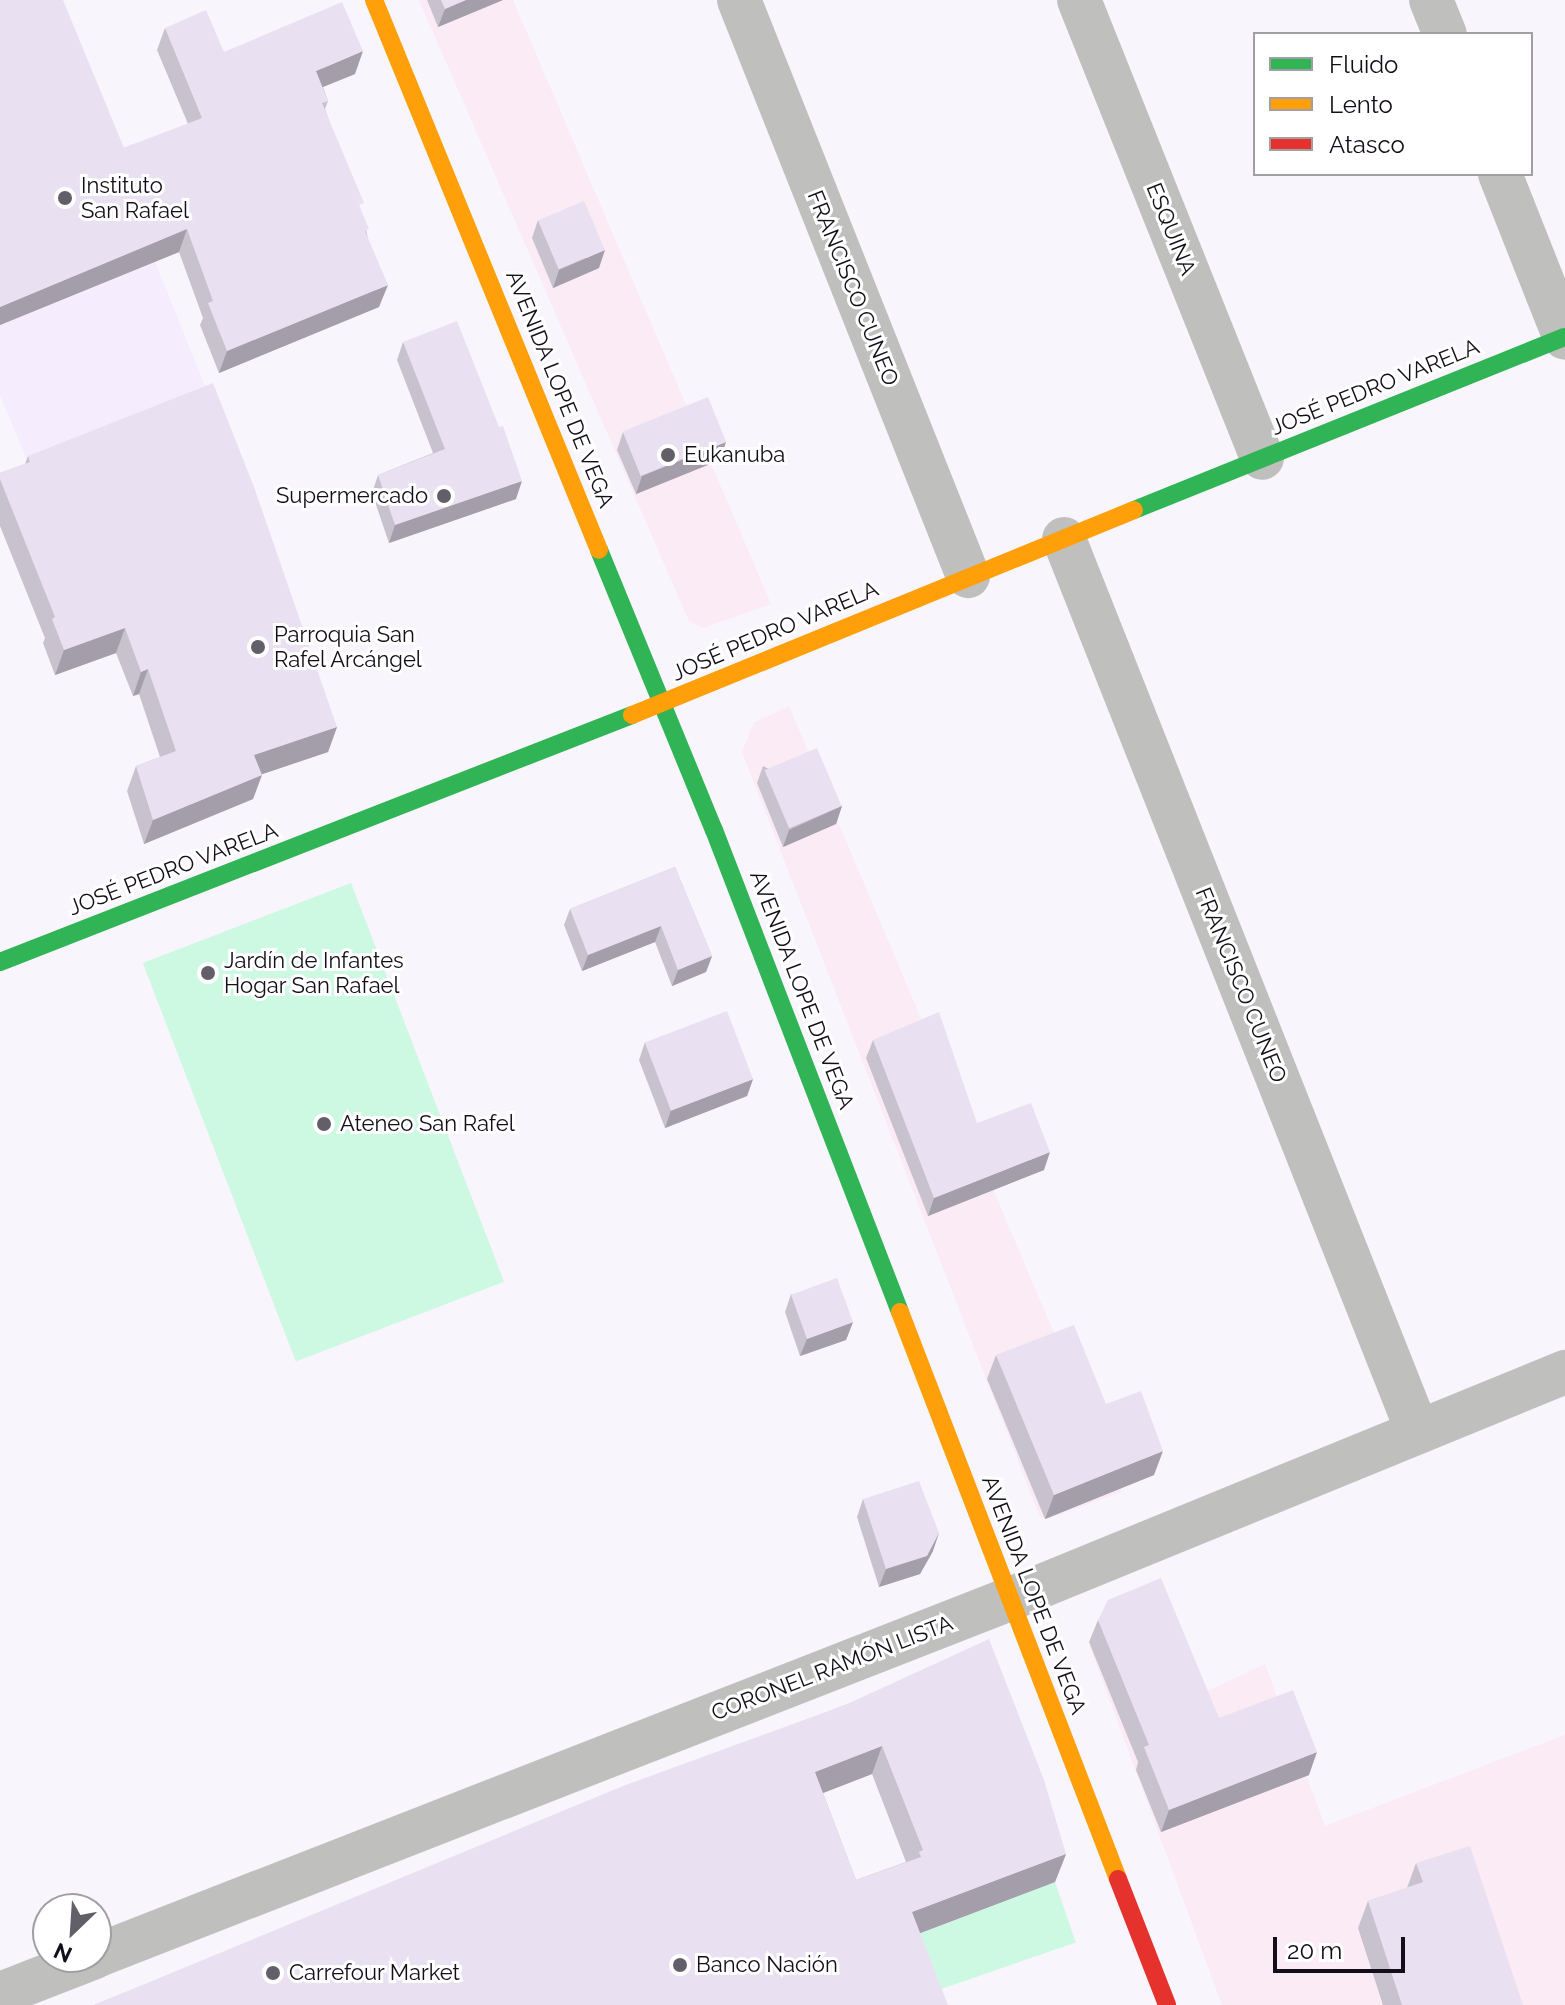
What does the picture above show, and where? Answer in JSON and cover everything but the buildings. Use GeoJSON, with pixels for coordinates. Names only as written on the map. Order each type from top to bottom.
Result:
{"type":"FeatureCollection","features":[{"type":"Feature","properties":{"kind":"main road","name":"AVENIDA LOPE DE VEGA"},"geometry":{"type":"LineString","coordinates":[[374,0],[664,703],[1167,2005]]}},
{"type":"Feature","properties":{"kind":"main road","name":"JOSÉ PEDRO VARELA"},"geometry":{"type":"LineString","coordinates":[[0,962],[664,703],[968,576],[1565,337]]}},
{"type":"Feature","properties":{"kind":"street","name":"FRANCISCO CUNEO"},"geometry":{"type":"LineString","coordinates":[[739,0],[968,576]]}},
{"type":"Feature","properties":{"kind":"street","name":"ESQUINA"},"geometry":{"type":"LineString","coordinates":[[1079,0],[1262,458]]}},
{"type":"Feature","properties":{"kind":"street"},"geometry":{"type":"LineString","coordinates":[[1431,0],[1444,32]]}},
{"type":"Feature","properties":{"kind":"street"},"geometry":{"type":"LineString","coordinates":[[1501,176],[1565,337]]}},
{"type":"Feature","properties":{"kind":"street","name":"FRANCISCO CUNEO"},"geometry":{"type":"LineString","coordinates":[[1064,539],[1417,1430]]}},
{"type":"Feature","properties":{"kind":"street","name":"CORONEL RAMÓN LISTA"},"geometry":{"type":"LineString","coordinates":[[112,1950],[1010,1599],[1565,1372]]}},
{"type":"Feature","properties":{"kind":"street","name":"CORONEL RAMÓN LISTA"},"geometry":{"type":"LineString","coordinates":[[0,1994],[54,1973]]}},
{"type":"Feature","properties":{"kind":"shaded area","name":"Instituto San Rafael"},"geometry":{"type":"Polygon","coordinates":[[[50,0],[205,386],[27,460],[0,396],[0,11],[50,0]]]}},
{"type":"Feature","properties":{"kind":"shaded area"},"geometry":{"type":"Polygon","coordinates":[[[419,0],[513,0],[771,604],[703,628],[689,621],[419,0]]]}},
{"type":"Feature","properties":{"kind":"shaded area"},"geometry":{"type":"Polygon","coordinates":[[[789,706],[1121,1492],[1050,1518],[1040,1517],[742,752],[754,723],[789,706]]]}},
{"type":"Feature","properties":{"kind":"shaded area"},"geometry":{"type":"Polygon","coordinates":[[[1102,1621],[1193,1698],[1265,1664],[1325,1826],[1565,1735],[1565,2005],[1222,2005],[1090,1647],[1102,1621]]]}},
{"type":"Feature","properties":{"kind":"green space","name":"Ateneo San Rafel"},"geometry":{"type":"Polygon","coordinates":[[[351,883],[504,1282],[296,1362],[143,963],[351,883]]]}},
{"type":"Feature","properties":{"kind":"green space"},"geometry":{"type":"Polygon","coordinates":[[[1055,1882],[1076,1943],[921,1996],[900,1935],[1055,1882]]]}},
{"type":"Feature","properties":{"kind":"traffic: fast"},"geometry":{"type":"LineString","coordinates":[[1134,510],[1565,337]]}},
{"type":"Feature","properties":{"kind":"traffic: fast"},"geometry":{"type":"LineString","coordinates":[[599,550],[714,830],[900,1312]]}},
{"type":"Feature","properties":{"kind":"traffic: fast"},"geometry":{"type":"LineString","coordinates":[[0,962],[632,715]]}},
{"type":"Feature","properties":{"kind":"traffic: slow"},"geometry":{"type":"LineString","coordinates":[[374,0],[599,550]]}},
{"type":"Feature","properties":{"kind":"traffic: slow"},"geometry":{"type":"LineString","coordinates":[[632,715],[1134,510]]}},
{"type":"Feature","properties":{"kind":"traffic: slow"},"geometry":{"type":"LineString","coordinates":[[900,1312],[1118,1879]]}},
{"type":"Feature","properties":{"kind":"traffic: jam"},"geometry":{"type":"LineString","coordinates":[[1118,1879],[1167,2005]]}},
{"type":"Feature","properties":{"kind":"place","name":"Instituto San Rafael"},"geometry":{"type":"Point","coordinates":[65,198]}},
{"type":"Feature","properties":{"kind":"place","name":"Eukanuba"},"geometry":{"type":"Point","coordinates":[668,455]}},
{"type":"Feature","properties":{"kind":"place","name":"Supermercado"},"geometry":{"type":"Point","coordinates":[444,496]}},
{"type":"Feature","properties":{"kind":"place","name":"Parroquia San Rafel Arcángel"},"geometry":{"type":"Point","coordinates":[258,647]}},
{"type":"Feature","properties":{"kind":"place","name":"Jardín de Infantes Hogar San Rafael"},"geometry":{"type":"Point","coordinates":[208,973]}},
{"type":"Feature","properties":{"kind":"place","name":"Ateneo San Rafel"},"geometry":{"type":"Point","coordinates":[324,1124]}},
{"type":"Feature","properties":{"kind":"place","name":"Banco Nación"},"geometry":{"type":"Point","coordinates":[680,1965]}},
{"type":"Feature","properties":{"kind":"place","name":"Carrefour Market"},"geometry":{"type":"Point","coordinates":[273,1973]}}]}
